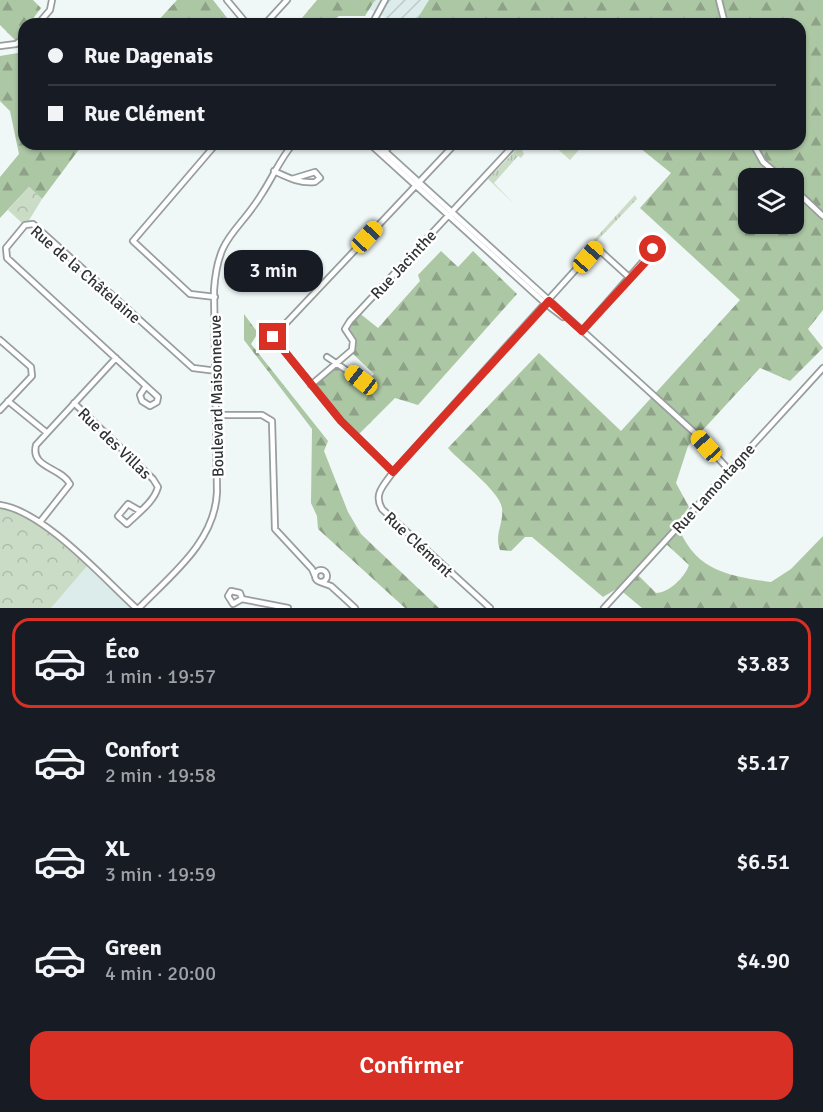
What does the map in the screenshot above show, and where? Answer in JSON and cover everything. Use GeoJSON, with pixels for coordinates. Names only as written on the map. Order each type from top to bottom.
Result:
{"type":"FeatureCollection","features":[{"type":"Feature","properties":{"kind":"street"},"geometry":{"type":"LineString","coordinates":[[43,18],[50,10],[52,0]]}},
{"type":"Feature","properties":{"kind":"street"},"geometry":{"type":"LineString","coordinates":[[227,0],[242,18]]}},
{"type":"Feature","properties":{"kind":"street"},"geometry":{"type":"LineString","coordinates":[[270,18],[287,0]]}},
{"type":"Feature","properties":{"kind":"street"},"geometry":{"type":"LineString","coordinates":[[375,18],[385,0]]}},
{"type":"Feature","properties":{"kind":"street"},"geometry":{"type":"LineString","coordinates":[[719,0],[724,18]]}},
{"type":"Feature","properties":{"kind":"street"},"geometry":{"type":"LineString","coordinates":[[0,46],[18,42]]}},
{"type":"Feature","properties":{"kind":"street"},"geometry":{"type":"LineString","coordinates":[[211,150],[134,241],[189,293],[197,297],[214,297]]}},
{"type":"Feature","properties":{"kind":"street","name":"Boulevard Maisonneuve"},"geometry":{"type":"LineString","coordinates":[[138,608],[194,551],[210,525],[217,497],[217,371],[214,297],[217,267],[224,243],[262,194],[289,150]]}},
{"type":"Feature","properties":{"kind":"street"},"geometry":{"type":"LineString","coordinates":[[379,150],[695,433],[729,470]]}},
{"type":"Feature","properties":{"kind":"street"},"geometry":{"type":"LineString","coordinates":[[383,153],[386,150]]}},
{"type":"Feature","properties":{"kind":"street"},"geometry":{"type":"LineString","coordinates":[[393,472],[341,421],[273,337],[449,150]]}},
{"type":"Feature","properties":{"kind":"street","name":"Rue Jacinthe"},"geometry":{"type":"LineString","coordinates":[[311,385],[352,350],[353,341],[345,329],[350,321],[509,150]]}},
{"type":"Feature","properties":{"kind":"street"},"geometry":{"type":"LineString","coordinates":[[757,150],[771,168]]}},
{"type":"Feature","properties":{"kind":"street"},"geometry":{"type":"LineString","coordinates":[[274,171],[292,179],[314,183],[320,178],[315,172],[292,179]]}},
{"type":"Feature","properties":{"kind":"street"},"geometry":{"type":"LineString","coordinates":[[804,198],[823,216]]}},
{"type":"Feature","properties":{"kind":"street","name":"Rue de la Châtelaine"},"geometry":{"type":"LineString","coordinates":[[146,386],[7,258],[6,248],[25,225],[33,224],[193,368],[217,371]]}},
{"type":"Feature","properties":{"kind":"street","name":"Rue Clément"},"geometry":{"type":"LineString","coordinates":[[490,608],[382,510],[378,502],[378,492],[393,472],[596,247],[630,278]]}},
{"type":"Feature","properties":{"kind":"street"},"geometry":{"type":"LineString","coordinates":[[582,331],[654,249]]}},
{"type":"Feature","properties":{"kind":"street"},"geometry":{"type":"LineString","coordinates":[[0,340],[31,367],[32,376],[0,410]]}},
{"type":"Feature","properties":{"kind":"street"},"geometry":{"type":"LineString","coordinates":[[327,357],[338,362],[361,380]]}},
{"type":"Feature","properties":{"kind":"street"},"geometry":{"type":"LineString","coordinates":[[40,522],[70,484],[60,472],[38,462],[35,457],[36,445],[116,358]]}},
{"type":"Feature","properties":{"kind":"street","name":"Rue Lamontagne"},"geometry":{"type":"LineString","coordinates":[[604,608],[823,368]]}},
{"type":"Feature","properties":{"kind":"street"},"geometry":{"type":"LineString","coordinates":[[8,401],[46,432]]}},
{"type":"Feature","properties":{"kind":"street","name":"Rue des Villas"},"geometry":{"type":"LineString","coordinates":[[74,403],[153,479],[158,487],[155,496],[140,511],[127,524],[118,516],[129,504],[140,511]]}},
{"type":"Feature","properties":{"kind":"street"},"geometry":{"type":"LineString","coordinates":[[217,415],[262,416],[272,421],[275,530],[309,566],[320,582],[331,586],[356,608]]}},
{"type":"Feature","properties":{"kind":"street"},"geometry":{"type":"LineString","coordinates":[[0,505],[24,512],[40,522],[138,608]]}},
{"type":"Feature","properties":{"kind":"street"},"geometry":{"type":"LineString","coordinates":[[309,566],[324,570],[331,586]]}},
{"type":"Feature","properties":{"kind":"street"},"geometry":{"type":"LineString","coordinates":[[315,576],[319,569]]}},
{"type":"Feature","properties":{"kind":"street"},"geometry":{"type":"LineString","coordinates":[[320,582],[327,576]]}},
{"type":"Feature","properties":{"kind":"street"},"geometry":{"type":"LineString","coordinates":[[242,599],[288,608]]}},
{"type":"Feature","properties":{"kind":"shaded area"},"geometry":{"type":"Polygon","coordinates":[[[375,0],[429,0],[418,18],[387,18],[369,9],[375,0]]]}},
{"type":"Feature","properties":{"kind":"shaded area"},"geometry":{"type":"Polygon","coordinates":[[[88,565],[136,608],[51,608],[88,565]]]}},
{"type":"Feature","properties":{"kind":"green space"},"geometry":{"type":"Polygon","coordinates":[[[0,0],[33,0],[41,8],[34,18],[18,18],[18,43],[0,25],[0,0]]]}},
{"type":"Feature","properties":{"kind":"green space"},"geometry":{"type":"Polygon","coordinates":[[[177,0],[213,0],[227,18],[160,18],[177,0]]]}},
{"type":"Feature","properties":{"kind":"green space"},"geometry":{"type":"Polygon","coordinates":[[[317,0],[375,0],[365,16],[302,18],[317,0]]]}},
{"type":"Feature","properties":{"kind":"green space"},"geometry":{"type":"Polygon","coordinates":[[[429,0],[823,0],[823,310],[808,329],[823,348],[790,381],[760,368],[688,446],[676,483],[689,507],[677,523],[684,539],[702,561],[726,573],[771,582],[791,569],[823,536],[823,608],[642,608],[618,588],[603,597],[532,537],[525,537],[511,551],[500,550],[498,539],[502,508],[499,501],[487,485],[448,448],[539,353],[621,431],[740,300],[640,208],[671,173],[642,150],[806,150],[806,18],[418,18],[429,0]],[[664,542],[657,545],[635,572],[656,593],[676,584],[689,565],[664,542]]]}},
{"type":"Feature","properties":{"kind":"green space"},"geometry":{"type":"Polygon","coordinates":[[[18,53],[18,149],[10,111],[0,101],[0,56],[18,53]]]}},
{"type":"Feature","properties":{"kind":"green space"},"geometry":{"type":"Polygon","coordinates":[[[18,150],[79,150],[42,199],[29,187],[0,218],[0,177],[19,154],[18,150]]]}},
{"type":"Feature","properties":{"kind":"green space"},"geometry":{"type":"Polygon","coordinates":[[[516,150],[522,150],[524,154],[521,158],[518,156],[494,183],[513,203],[488,179],[516,150]]]}},
{"type":"Feature","properties":{"kind":"green space"},"geometry":{"type":"Polygon","coordinates":[[[559,150],[579,150],[570,160],[559,150]]]}},
{"type":"Feature","properties":{"kind":"green space"},"geometry":{"type":"Polygon","coordinates":[[[29,187],[42,199],[28,222],[23,224],[8,210],[29,187]]]}},
{"type":"Feature","properties":{"kind":"green space"},"geometry":{"type":"Polygon","coordinates":[[[635,195],[637,199],[573,266],[572,264],[635,195]]]}},
{"type":"Feature","properties":{"kind":"green space"},"geometry":{"type":"Polygon","coordinates":[[[441,251],[458,267],[473,251],[517,294],[418,405],[395,398],[358,435],[342,422],[311,385],[339,362],[363,386],[374,374],[350,351],[352,341],[345,329],[358,312],[378,328],[420,281],[418,275],[441,251]]]}},
{"type":"Feature","properties":{"kind":"green space"},"geometry":{"type":"Polygon","coordinates":[[[244,314],[258,333],[251,344],[328,441],[324,451],[348,512],[361,534],[439,608],[405,608],[318,529],[317,516],[311,503],[312,429],[244,340],[244,314]]]}},
{"type":"Feature","properties":{"kind":"green space"},"geometry":{"type":"Polygon","coordinates":[[[0,505],[37,521],[88,565],[51,608],[0,608],[0,505]]]}},
{"type":"Feature","properties":{"kind":"route"},"geometry":{"type":"LineString","coordinates":[[273,337],[341,421],[393,472],[549,301],[582,331],[651,256],[653,249]]}}]}
